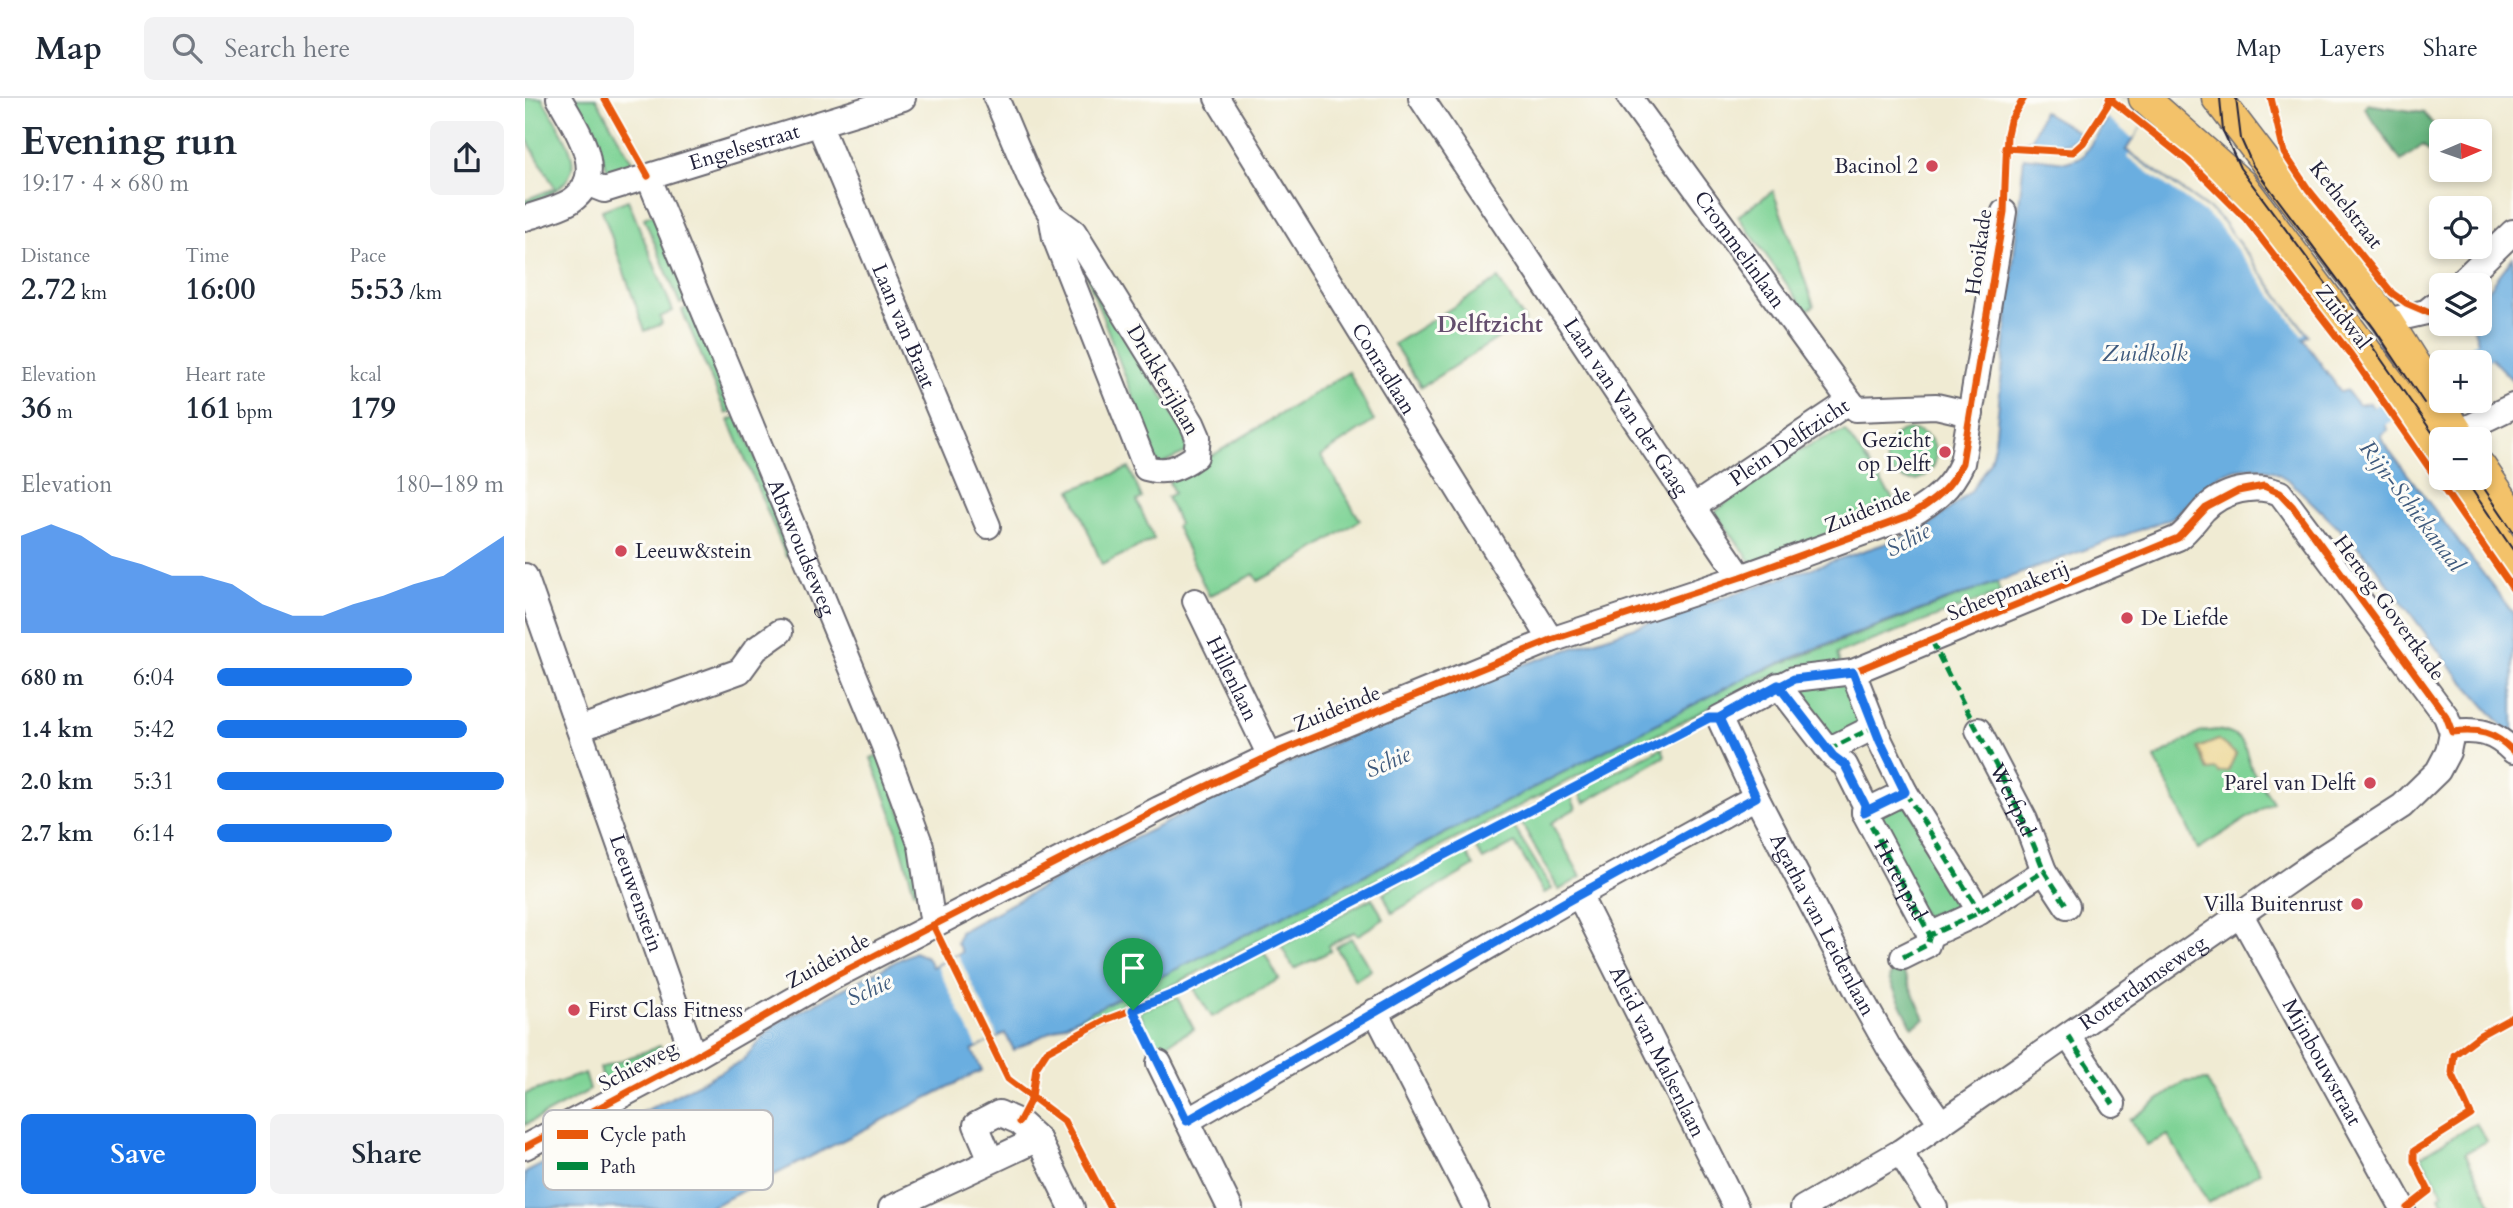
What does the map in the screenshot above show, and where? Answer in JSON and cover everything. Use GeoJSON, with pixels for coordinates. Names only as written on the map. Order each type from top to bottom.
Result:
{"type":"FeatureCollection","features":[{"type":"Feature","properties":{"kind":"main road","name":"Zuidwal"},"geometry":{"type":"LineString","coordinates":[[2217,98],[2387,321],[2418,368],[2431,427]]}},
{"type":"Feature","properties":{"kind":"main road","name":"Zuidwal"},"geometry":{"type":"LineString","coordinates":[[2149,102],[2241,184],[2390,383],[2448,427]]}},
{"type":"Feature","properties":{"kind":"main road"},"geometry":{"type":"LineString","coordinates":[[2492,484],[2513,515]]}},
{"type":"Feature","properties":{"kind":"main road"},"geometry":{"type":"LineString","coordinates":[[2462,490],[2513,562]]}},
{"type":"Feature","properties":{"kind":"street"},"geometry":{"type":"LineString","coordinates":[[525,218],[573,199],[586,183],[589,159],[559,98]]}},
{"type":"Feature","properties":{"kind":"street","name":"Engelsestraat"},"geometry":{"type":"LineString","coordinates":[[586,183],[604,190],[903,98]]}},
{"type":"Feature","properties":{"kind":"street","name":"Drukkerijlaan"},"geometry":{"type":"LineString","coordinates":[[996,98],[1031,181],[1051,215],[1055,239],[1146,468],[1161,472],[1174,469],[1196,456],[1198,437],[1192,423],[1074,232],[1051,215]]}},
{"type":"Feature","properties":{"kind":"street","name":"Conradlaan"},"geometry":{"type":"LineString","coordinates":[[1217,98],[1551,640]]}},
{"type":"Feature","properties":{"kind":"street","name":"Laan van Van der Gaag"},"geometry":{"type":"LineString","coordinates":[[1421,98],[1693,507]]}},
{"type":"Feature","properties":{"kind":"street","name":"Crommelinlaan"},"geometry":{"type":"LineString","coordinates":[[1630,98],[1850,401]]}},
{"type":"Feature","properties":{"kind":"street","name":"Laan van Braat"},"geometry":{"type":"LineString","coordinates":[[819,124],[988,526]]}},
{"type":"Feature","properties":{"kind":"street","name":"Abtswoudseweg"},"geometry":{"type":"LineString","coordinates":[[648,176],[889,759],[921,846],[933,925]]}},
{"type":"Feature","properties":{"kind":"street","name":"Hooikade"},"geometry":{"type":"LineString","coordinates":[[1971,414],[2004,212]]}},
{"type":"Feature","properties":{"kind":"street"},"geometry":{"type":"LineString","coordinates":[[2470,273],[2513,232]]}},
{"type":"Feature","properties":{"kind":"street"},"geometry":{"type":"LineString","coordinates":[[2387,321],[2429,309]]}},
{"type":"Feature","properties":{"kind":"street","name":"Plein Delftzicht"},"geometry":{"type":"LineString","coordinates":[[1693,507],[1850,401],[1856,409],[1936,406],[1971,414]]}},
{"type":"Feature","properties":{"kind":"street"},"geometry":{"type":"LineString","coordinates":[[2476,427],[2513,406]]}},
{"type":"Feature","properties":{"kind":"street","name":"Zuideinde"},"geometry":{"type":"LineString","coordinates":[[694,1057],[835,976],[1159,809],[1270,756],[1551,640],[1741,577],[1909,516],[1926,506],[1954,482],[1962,463],[1971,414]]}},
{"type":"Feature","properties":{"kind":"street","name":"Scheepmakerij"},"geometry":{"type":"LineString","coordinates":[[1719,718],[1778,685],[1805,677],[1853,672],[2178,538],[2206,508],[2238,491],[2264,486],[2280,493],[2293,507]]}},
{"type":"Feature","properties":{"kind":"street"},"geometry":{"type":"LineString","coordinates":[[1693,507],[1741,577]]}},
{"type":"Feature","properties":{"kind":"street","name":"Hertog Govertkade"},"geometry":{"type":"LineString","coordinates":[[2293,507],[2447,716],[2452,732]]}},
{"type":"Feature","properties":{"kind":"street","name":"Leeuwenstein"},"geometry":{"type":"LineString","coordinates":[[525,576],[694,1057]]}},
{"type":"Feature","properties":{"kind":"street","name":"Hillenlaan"},"geometry":{"type":"LineString","coordinates":[[1195,601],[1270,756]]}},
{"type":"Feature","properties":{"kind":"street"},"geometry":{"type":"LineString","coordinates":[[579,729],[740,671],[756,649],[780,632]]}},
{"type":"Feature","properties":{"kind":"street"},"geometry":{"type":"LineString","coordinates":[[1853,672],[1877,734],[1905,792],[1980,912]]}},
{"type":"Feature","properties":{"kind":"street"},"geometry":{"type":"LineString","coordinates":[[1778,685],[1828,750],[1877,734]]}},
{"type":"Feature","properties":{"kind":"street","name":"Agatha van Leidenlaan"},"geometry":{"type":"LineString","coordinates":[[1719,718],[1756,797],[1858,993],[1889,1048],[1941,1123]]}},
{"type":"Feature","properties":{"kind":"street","name":"Werfpad"},"geometry":{"type":"LineString","coordinates":[[1978,730],[2025,820],[2044,871]]}},
{"type":"Feature","properties":{"kind":"street"},"geometry":{"type":"LineString","coordinates":[[2452,732],[2488,732],[2500,737],[2513,751]]}},
{"type":"Feature","properties":{"kind":"street","name":"Rotterdamseweg"},"geometry":{"type":"LineString","coordinates":[[1803,1208],[1900,1152],[2421,790],[2438,771],[2448,752],[2452,732]]}},
{"type":"Feature","properties":{"kind":"street","name":"Herenpad"},"geometry":{"type":"LineString","coordinates":[[1828,750],[1845,765],[1865,805],[1864,812],[1930,936],[1980,912],[2044,871]]}},
{"type":"Feature","properties":{"kind":"street"},"geometry":{"type":"LineString","coordinates":[[1864,812],[1905,792]]}},
{"type":"Feature","properties":{"kind":"street"},"geometry":{"type":"LineString","coordinates":[[1187,1121],[1375,1011],[1756,797]]}},
{"type":"Feature","properties":{"kind":"street"},"geometry":{"type":"LineString","coordinates":[[2044,871],[2067,906]]}},
{"type":"Feature","properties":{"kind":"street","name":"Aleid van Malsenlaan"},"geometry":{"type":"LineString","coordinates":[[1579,895],[1736,1208]]}},
{"type":"Feature","properties":{"kind":"street","name":"Mijnbouwstraat"},"geometry":{"type":"LineString","coordinates":[[2241,915],[2403,1208]]}},
{"type":"Feature","properties":{"kind":"street"},"geometry":{"type":"LineString","coordinates":[[1903,957],[1927,945],[1930,936]]}},
{"type":"Feature","properties":{"kind":"street"},"geometry":{"type":"LineString","coordinates":[[1375,1011],[1476,1208]]}},
{"type":"Feature","properties":{"kind":"street"},"geometry":{"type":"LineString","coordinates":[[2068,1036],[2113,1104]]}},
{"type":"Feature","properties":{"kind":"street","name":"Schieweg"},"geometry":{"type":"LineString","coordinates":[[594,1110],[694,1057]]}},
{"type":"Feature","properties":{"kind":"street"},"geometry":{"type":"LineString","coordinates":[[1159,1063],[1230,1208]]}},
{"type":"Feature","properties":{"kind":"street"},"geometry":{"type":"LineString","coordinates":[[991,1160],[976,1125],[999,1113],[1019,1122],[1038,1139],[1072,1208]]}},
{"type":"Feature","properties":{"kind":"street","name":"Schieweg"},"geometry":{"type":"LineString","coordinates":[[525,1147],[543,1137]]}},
{"type":"Feature","properties":{"kind":"street"},"geometry":{"type":"LineString","coordinates":[[891,1208],[1038,1139]]}},
{"type":"Feature","properties":{"kind":"street"},"geometry":{"type":"LineString","coordinates":[[1900,1152],[1935,1208]]}},
{"type":"Feature","properties":{"kind":"green space"},"geometry":{"type":"Polygon","coordinates":[[[525,98],[542,98],[563,134],[572,161],[571,173],[563,184],[525,206],[525,200],[555,188],[525,136],[525,98]]]}},
{"type":"Feature","properties":{"kind":"green space"},"geometry":{"type":"Polygon","coordinates":[[[573,98],[596,98],[632,162],[608,171],[597,142],[573,98]]]}},
{"type":"Feature","properties":{"kind":"green space"},"geometry":{"type":"Polygon","coordinates":[[[2367,104],[2424,113],[2429,119],[2429,152],[2423,145],[2401,161],[2365,108],[2367,104]]]}},
{"type":"Feature","properties":{"kind":"green space"},"geometry":{"type":"Polygon","coordinates":[[[1773,191],[1814,306],[1806,311],[1738,216],[1773,191]]]}},
{"type":"Feature","properties":{"kind":"green space"},"geometry":{"type":"Polygon","coordinates":[[[628,200],[673,311],[660,317],[662,324],[645,331],[602,210],[628,200]]]}},
{"type":"Feature","properties":{"kind":"green space"},"geometry":{"type":"Polygon","coordinates":[[[653,214],[689,300],[680,304],[644,218],[653,214]]]}},
{"type":"Feature","properties":{"kind":"green space"},"geometry":{"type":"Polygon","coordinates":[[[1073,239],[1193,449],[1160,464],[1147,450],[1152,447],[1073,239]]]}},
{"type":"Feature","properties":{"kind":"green space"},"geometry":{"type":"Polygon","coordinates":[[[1498,279],[1525,321],[1421,387],[1394,344],[1498,279]]]}},
{"type":"Feature","properties":{"kind":"green space"},"geometry":{"type":"Polygon","coordinates":[[[691,306],[735,410],[726,414],[682,310],[691,306]]]}},
{"type":"Feature","properties":{"kind":"green space"},"geometry":{"type":"Polygon","coordinates":[[[1349,372],[1374,421],[1321,456],[1360,520],[1295,562],[1258,581],[1254,574],[1209,596],[1176,526],[1179,524],[1167,497],[1174,493],[1169,482],[1349,372]]]}},
{"type":"Feature","properties":{"kind":"green space"},"geometry":{"type":"Polygon","coordinates":[[[738,416],[795,552],[786,556],[729,420],[738,416]]]}},
{"type":"Feature","properties":{"kind":"green space"},"geometry":{"type":"Polygon","coordinates":[[[1911,430],[1929,437],[1936,455],[1929,473],[1911,480],[1893,473],[1886,455],[1893,437],[1911,430]]]}},
{"type":"Feature","properties":{"kind":"green space"},"geometry":{"type":"Polygon","coordinates":[[[1845,431],[1900,509],[1752,563],[1715,512],[1792,455],[1826,437],[1845,431]]]}},
{"type":"Feature","properties":{"kind":"green space"},"geometry":{"type":"Polygon","coordinates":[[[1129,468],[1142,498],[1137,501],[1154,539],[1102,565],[1071,490],[1129,468]]]}},
{"type":"Feature","properties":{"kind":"green space"},"geometry":{"type":"Polygon","coordinates":[[[1997,582],[2000,593],[1837,654],[1840,665],[1776,675],[1751,686],[1175,984],[1082,1026],[1078,1017],[1351,882],[1749,676],[1997,582]]]}},
{"type":"Feature","properties":{"kind":"green space"},"geometry":{"type":"Polygon","coordinates":[[[1852,677],[1870,723],[1827,744],[1786,688],[1852,677]]]}},
{"type":"Feature","properties":{"kind":"green space"},"geometry":{"type":"Polygon","coordinates":[[[2217,730],[2242,741],[2254,773],[2273,802],[2198,849],[2155,758],[2201,732],[2217,730]]]}},
{"type":"Feature","properties":{"kind":"green space"},"geometry":{"type":"Polygon","coordinates":[[[1662,748],[1665,756],[1584,803],[1578,790],[1662,748]]]}},
{"type":"Feature","properties":{"kind":"green space"},"geometry":{"type":"Polygon","coordinates":[[[880,754],[913,845],[919,890],[914,891],[892,814],[871,758],[880,754]]]}},
{"type":"Feature","properties":{"kind":"green space"},"geometry":{"type":"Polygon","coordinates":[[[1570,795],[1576,808],[1551,823],[1581,877],[1559,890],[1521,822],[1570,795]]]}},
{"type":"Feature","properties":{"kind":"green space"},"geometry":{"type":"Polygon","coordinates":[[[1903,798],[1965,912],[1930,928],[1871,815],[1903,798]]]}},
{"type":"Feature","properties":{"kind":"green space"},"geometry":{"type":"Polygon","coordinates":[[[1514,827],[1552,889],[1544,893],[1515,843],[1483,860],[1475,847],[1514,827]]]}},
{"type":"Feature","properties":{"kind":"green space"},"geometry":{"type":"Polygon","coordinates":[[[1464,850],[1474,866],[1392,913],[1383,893],[1464,850]]]}},
{"type":"Feature","properties":{"kind":"green space"},"geometry":{"type":"Polygon","coordinates":[[[1372,898],[1384,919],[1358,935],[1354,932],[1328,946],[1331,951],[1294,969],[1281,946],[1372,898]]]}},
{"type":"Feature","properties":{"kind":"green space"},"geometry":{"type":"Polygon","coordinates":[[[1351,938],[1371,970],[1355,980],[1336,947],[1351,938]]]}},
{"type":"Feature","properties":{"kind":"green space"},"geometry":{"type":"Polygon","coordinates":[[[1264,952],[1279,979],[1212,1017],[1194,989],[1264,952]]]}},
{"type":"Feature","properties":{"kind":"green space"},"geometry":{"type":"Polygon","coordinates":[[[1900,965],[1925,1019],[1912,1027],[1889,979],[1893,968],[1900,965]]]}},
{"type":"Feature","properties":{"kind":"green space"},"geometry":{"type":"Polygon","coordinates":[[[1177,997],[1194,1029],[1156,1050],[1139,1011],[1177,997]]]}},
{"type":"Feature","properties":{"kind":"green space"},"geometry":{"type":"Polygon","coordinates":[[[660,1046],[662,1051],[604,1082],[600,1068],[660,1046]]]}},
{"type":"Feature","properties":{"kind":"green space"},"geometry":{"type":"Polygon","coordinates":[[[585,1073],[590,1090],[553,1110],[543,1110],[543,1115],[525,1125],[525,1094],[585,1073]]]}},
{"type":"Feature","properties":{"kind":"green space"},"geometry":{"type":"Polygon","coordinates":[[[2206,1080],[2260,1172],[2208,1203],[2168,1135],[2147,1145],[2130,1120],[2184,1082],[2206,1080]]]}},
{"type":"Feature","properties":{"kind":"green space"},"geometry":{"type":"Polygon","coordinates":[[[2476,1123],[2487,1141],[2465,1153],[2493,1208],[2445,1208],[2439,1196],[2443,1193],[2421,1156],[2476,1123]]]}},
{"type":"Feature","properties":{"kind":"sand"},"geometry":{"type":"Polygon","coordinates":[[[2218,740],[2236,754],[2228,771],[2219,773],[2216,769],[2208,770],[2198,748],[2218,740]]]}},
{"type":"Feature","properties":{"kind":"water"},"geometry":{"type":"Polygon","coordinates":[[[2122,98],[2159,98],[2126,150],[2219,217],[2308,335],[2303,339],[2341,392],[2346,390],[2358,405],[2370,403],[2388,430],[2381,435],[2383,442],[2513,613],[2513,738],[2450,666],[2368,557],[2290,481],[2273,471],[2254,467],[2236,469],[2219,475],[2172,518],[1814,649],[1749,676],[1351,882],[1014,1050],[1005,1033],[972,1050],[982,1070],[773,1176],[773,1110],[647,1110],[742,1061],[775,1024],[914,952],[927,957],[932,967],[962,952],[957,943],[960,932],[1104,853],[1268,773],[1428,700],[1507,670],[1911,535],[1934,522],[1971,491],[1990,461],[1995,441],[2024,157],[2066,162],[2082,157],[2122,98]]]}},
{"type":"Feature","properties":{"kind":"water"},"geometry":{"type":"Polygon","coordinates":[[[2043,111],[2080,133],[2075,139],[2063,144],[2025,141],[2032,139],[2043,111]]]}},
{"type":"Feature","properties":{"kind":"water"},"geometry":{"type":"Polygon","coordinates":[[[2513,257],[2513,381],[2492,359],[2492,350],[2483,350],[2480,347],[2476,336],[2492,336],[2492,285],[2513,257]]]}},
{"type":"Feature","properties":{"kind":"water"},"geometry":{"type":"Polygon","coordinates":[[[543,1164],[543,1190],[745,1190],[709,1208],[525,1208],[525,1173],[543,1164]]]}},
{"type":"Feature","properties":{"kind":"pier"},"geometry":{"type":"Polygon","coordinates":[[[2118,98],[2160,98],[2133,139],[2107,117],[2118,98]]]}},
{"type":"Feature","properties":{"kind":"pier"},"geometry":{"type":"Polygon","coordinates":[[[2129,154],[2218,217],[2305,333],[2302,335],[2215,221],[2127,157],[2129,154]]]}},
{"type":"Feature","properties":{"kind":"pier"},"geometry":{"type":"Polygon","coordinates":[[[958,955],[998,1037],[977,1047],[937,966],[958,955]]]}},
{"type":"Feature","properties":{"kind":"waterway"},"geometry":{"type":"LineString","coordinates":[[2484,350],[2513,332]]}},
{"type":"Feature","properties":{"kind":"waterway"},"geometry":{"type":"LineString","coordinates":[[2357,430],[2429,385]]}},
{"type":"Feature","properties":{"kind":"tram line"},"geometry":{"type":"LineString","coordinates":[[2220,98],[2223,131],[2240,168],[2365,336],[2429,428]]}},
{"type":"Feature","properties":{"kind":"tram line"},"geometry":{"type":"LineString","coordinates":[[2236,98],[2241,139],[2253,166],[2374,328],[2424,403]]}},
{"type":"Feature","properties":{"kind":"tram line"},"geometry":{"type":"LineString","coordinates":[[2472,490],[2513,550]]}},
{"type":"Feature","properties":{"kind":"tram line"},"geometry":{"type":"LineString","coordinates":[[2485,490],[2513,531]]}},
{"type":"Feature","properties":{"kind":"marked path"},"geometry":{"type":"LineString","coordinates":[[1932,641],[2005,783],[2044,871]]}},
{"type":"Feature","properties":{"kind":"marked path"},"geometry":{"type":"LineString","coordinates":[[1778,685],[1833,756],[1845,765],[1865,805],[1864,812],[1905,792],[1880,741],[1853,672]]}},
{"type":"Feature","properties":{"kind":"marked path"},"geometry":{"type":"LineString","coordinates":[[1828,750],[1874,727]]}},
{"type":"Feature","properties":{"kind":"marked path"},"geometry":{"type":"LineString","coordinates":[[1905,792],[1980,912]]}},
{"type":"Feature","properties":{"kind":"marked path"},"geometry":{"type":"LineString","coordinates":[[1864,812],[1930,935],[1980,912],[2044,871],[2067,906]]}},
{"type":"Feature","properties":{"kind":"marked path"},"geometry":{"type":"LineString","coordinates":[[1903,957],[1927,945],[1930,935]]}},
{"type":"Feature","properties":{"kind":"marked path"},"geometry":{"type":"LineString","coordinates":[[2068,1036],[2113,1104]]}},
{"type":"Feature","properties":{"kind":"cycle path"},"geometry":{"type":"LineString","coordinates":[[604,98],[648,176]]}},
{"type":"Feature","properties":{"kind":"cycle path"},"geometry":{"type":"LineString","coordinates":[[594,1110],[694,1057],[835,976],[1159,809],[1278,752],[1551,640],[1741,577],[1909,516],[1926,505],[1947,487],[1962,463],[2004,212],[2007,134],[2010,121],[2024,98]]}},
{"type":"Feature","properties":{"kind":"cycle path"},"geometry":{"type":"LineString","coordinates":[[2109,98],[2188,161],[2246,219],[2351,355],[2513,589]]}},
{"type":"Feature","properties":{"kind":"cycle path"},"geometry":{"type":"LineString","coordinates":[[2005,148],[2073,152],[2083,143],[2112,98]]}},
{"type":"Feature","properties":{"kind":"cycle path","name":"Kethelstraat"},"geometry":{"type":"LineString","coordinates":[[2271,98],[2284,153],[2308,189],[2392,293],[2406,303],[2429,313]]}},
{"type":"Feature","properties":{"kind":"cycle path"},"geometry":{"type":"LineString","coordinates":[[1019,1122],[1032,1097],[1036,1068],[1047,1051],[1105,1020],[1181,991],[1709,718],[1719,718],[1778,685],[1805,677],[1853,672],[2178,538],[2206,508],[2238,491],[2264,486],[2280,493],[2293,507],[2446,716],[2452,732],[2485,733],[2513,751]]}},
{"type":"Feature","properties":{"kind":"cycle path"},"geometry":{"type":"LineString","coordinates":[[933,925],[1008,1079],[1064,1121],[1110,1208]]}},
{"type":"Feature","properties":{"kind":"cycle path"},"geometry":{"type":"LineString","coordinates":[[2407,1208],[2429,1191],[2414,1161],[2414,1151],[2471,1115],[2452,1073],[2454,1055],[2480,1035],[2513,1017]]}},
{"type":"Feature","properties":{"kind":"cycle path"},"geometry":{"type":"LineString","coordinates":[[525,1147],[543,1137]]}},
{"type":"Feature","properties":{"kind":"place","name":"Bacinol 2"},"geometry":{"type":"Point","coordinates":[1932,166]}},
{"type":"Feature","properties":{"kind":"place","name":"Gezicht op Delft"},"geometry":{"type":"Point","coordinates":[1945,452]}},
{"type":"Feature","properties":{"kind":"place","name":"Leeuw&stein"},"geometry":{"type":"Point","coordinates":[621,551]}},
{"type":"Feature","properties":{"kind":"place","name":"De Liefde"},"geometry":{"type":"Point","coordinates":[2127,618]}},
{"type":"Feature","properties":{"kind":"place","name":"Parel van Delft"},"geometry":{"type":"Point","coordinates":[2370,783]}},
{"type":"Feature","properties":{"kind":"place","name":"Villa Buitenrust"},"geometry":{"type":"Point","coordinates":[2357,904]}},
{"type":"Feature","properties":{"kind":"place","name":"First Class Fitness"},"geometry":{"type":"Point","coordinates":[574,1010]}},
{"type":"Feature","properties":{"kind":"district","name":"Delftzicht"},"geometry":{"type":"Point","coordinates":[1490,324]}},
{"type":"Feature","properties":{"kind":"route"},"geometry":{"type":"LineString","coordinates":[[1133,1010],[1181,991],[1514,817],[1709,718],[1719,718],[1778,685],[1794,679],[1853,672],[1880,741],[1905,792],[1864,812],[1865,805],[1845,765],[1833,756],[1778,685],[1719,718],[1756,797],[1562,904],[1187,1121],[1133,1010]]}},
{"type":"Feature","properties":{"kind":"water label","name":"Zuidkolk"},"geometry":{"type":"Point","coordinates":[2145,353]}},
{"type":"Feature","properties":{"kind":"water label","name":"Rijn-Schiekanaal"},"geometry":{"type":"Point","coordinates":[2412,506]}},
{"type":"Feature","properties":{"kind":"water label","name":"Schie"},"geometry":{"type":"Point","coordinates":[1908,540]}},
{"type":"Feature","properties":{"kind":"water label","name":"Schie"},"geometry":{"type":"Point","coordinates":[1388,762]}},
{"type":"Feature","properties":{"kind":"water label","name":"Schie"},"geometry":{"type":"Point","coordinates":[869,990]}}]}
